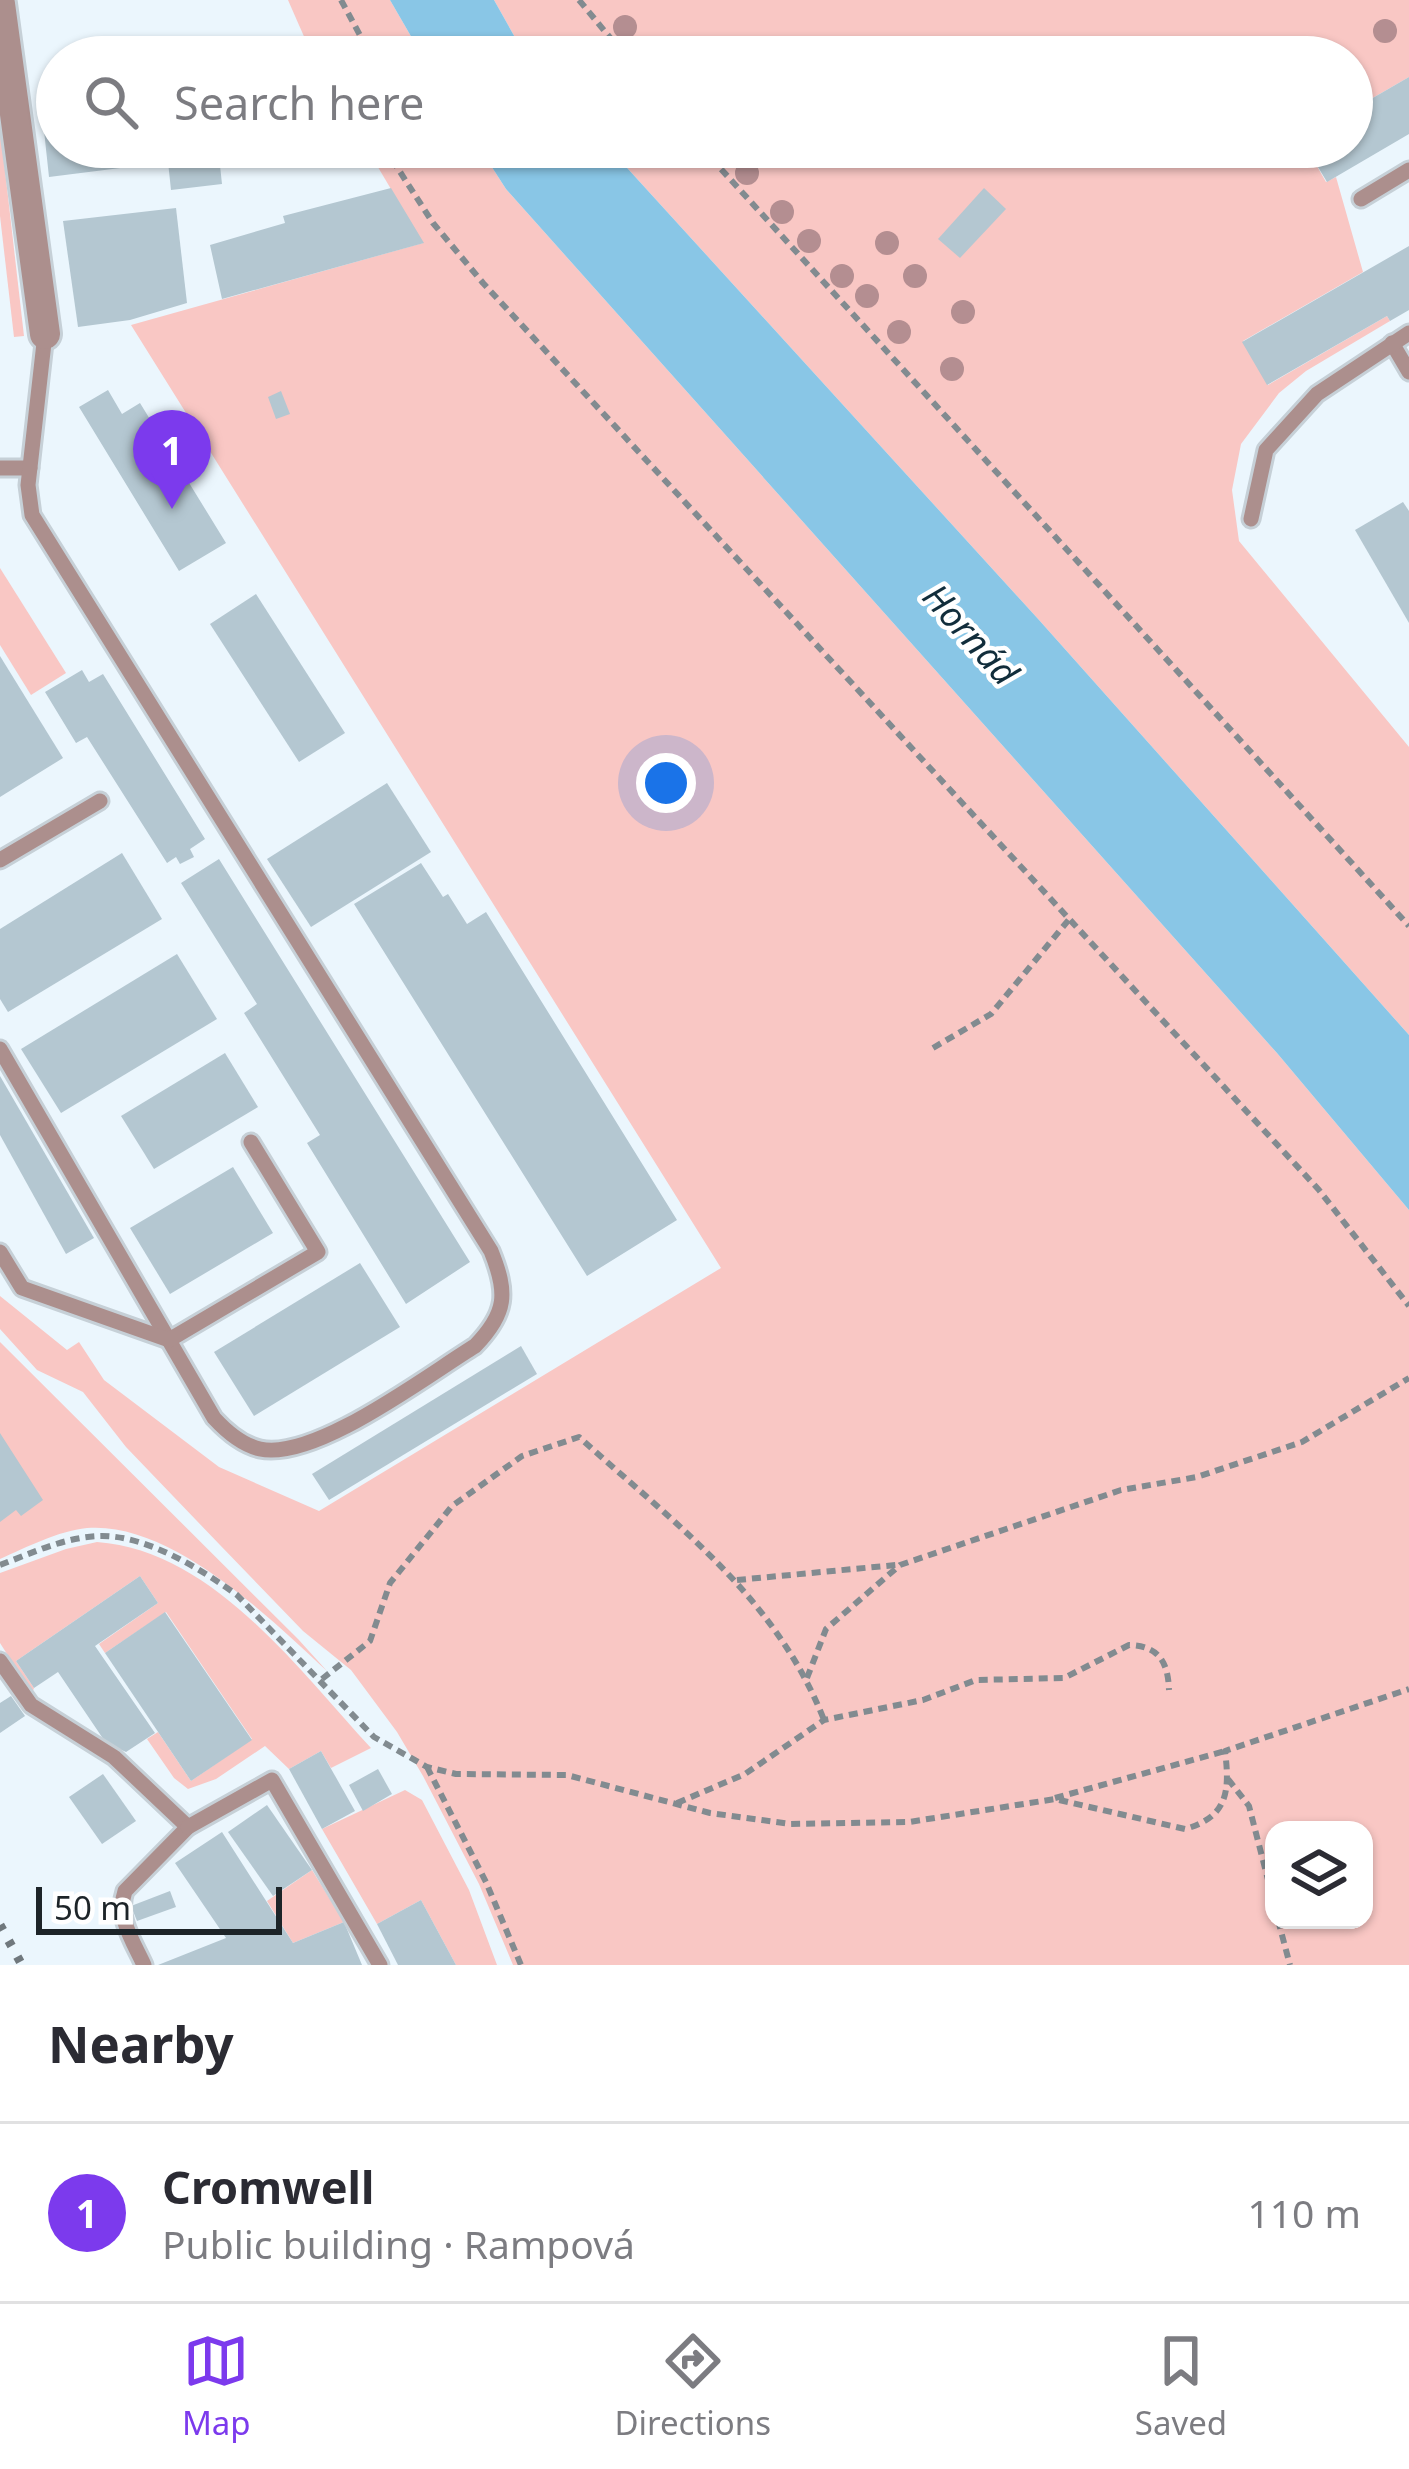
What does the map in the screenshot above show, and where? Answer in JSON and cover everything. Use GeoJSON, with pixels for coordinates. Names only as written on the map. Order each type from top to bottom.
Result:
{"type":"FeatureCollection","features":[{"type":"Feature","properties":{"kind":"street"},"geometry":{"type":"LineString","coordinates":[[0,4],[45,334]]}},
{"type":"Feature","properties":{"kind":"lane"},"geometry":{"type":"LineString","coordinates":[[1361,199],[1409,170]]}},
{"type":"Feature","properties":{"kind":"lane"},"geometry":{"type":"LineString","coordinates":[[1251,520],[1266,450],[1316,394],[1409,333]]}},
{"type":"Feature","properties":{"kind":"lane"},"geometry":{"type":"LineString","coordinates":[[0,1049],[214,1418],[226,1431],[259,1449],[292,1450],[323,1439],[475,1346],[495,1326],[502,1304],[501,1278],[491,1251],[32,515],[30,468],[45,334]]}},
{"type":"Feature","properties":{"kind":"lane"},"geometry":{"type":"LineString","coordinates":[[1393,343],[1409,372]]}},
{"type":"Feature","properties":{"kind":"lane"},"geometry":{"type":"LineString","coordinates":[[0,468],[30,468]]}},
{"type":"Feature","properties":{"kind":"lane"},"geometry":{"type":"LineString","coordinates":[[0,860],[100,801]]}},
{"type":"Feature","properties":{"kind":"lane"},"geometry":{"type":"LineString","coordinates":[[169,1340],[318,1252],[251,1142]]}},
{"type":"Feature","properties":{"kind":"lane"},"geometry":{"type":"LineString","coordinates":[[0,1252],[22,1288],[169,1340]]}},
{"type":"Feature","properties":{"kind":"lane"},"geometry":{"type":"LineString","coordinates":[[0,1661],[31,1705],[114,1757],[188,1827]]}},
{"type":"Feature","properties":{"kind":"lane"},"geometry":{"type":"LineString","coordinates":[[144,1965],[123,1919],[120,1903],[125,1891],[188,1827],[272,1780],[380,1965]]}},
{"type":"Feature","properties":{"kind":"path"},"geometry":{"type":"LineString","coordinates":[[341,0],[360,36]]}},
{"type":"Feature","properties":{"kind":"path"},"geometry":{"type":"LineString","coordinates":[[579,0],[609,36]]}},
{"type":"Feature","properties":{"kind":"path"},"geometry":{"type":"LineString","coordinates":[[397,168],[433,223],[483,283],[1319,1190],[1409,1306]]}},
{"type":"Feature","properties":{"kind":"path"},"geometry":{"type":"LineString","coordinates":[[720,168],[1409,926]]}},
{"type":"Feature","properties":{"kind":"path"},"geometry":{"type":"LineString","coordinates":[[932,1048],[991,1015],[1071,917]]}},
{"type":"Feature","properties":{"kind":"path"},"geometry":{"type":"LineString","coordinates":[[737,1580],[900,1564],[1121,1490],[1197,1477],[1302,1442],[1409,1378]]}},
{"type":"Feature","properties":{"kind":"path"},"geometry":{"type":"LineString","coordinates":[[320,1680],[370,1641],[390,1583],[452,1505],[522,1456],[579,1437],[737,1580],[807,1678],[824,1720]]}},
{"type":"Feature","properties":{"kind":"path"},"geometry":{"type":"LineString","coordinates":[[0,1565],[78,1538],[121,1538],[210,1576],[237,1595],[374,1737],[427,1767],[456,1774],[568,1775],[674,1805],[791,1824],[854,1825],[946,1817],[1055,1798],[1225,1751],[1409,1689]]}},
{"type":"Feature","properties":{"kind":"path"},"geometry":{"type":"LineString","coordinates":[[807,1678],[826,1629],[900,1564]]}},
{"type":"Feature","properties":{"kind":"path"},"geometry":{"type":"LineString","coordinates":[[674,1805],[746,1774],[824,1720],[922,1700],[976,1680],[1064,1678],[1129,1646],[1155,1651],[1164,1660],[1168,1690]]}},
{"type":"Feature","properties":{"kind":"path"},"geometry":{"type":"LineString","coordinates":[[1055,1798],[1185,1828],[1206,1823],[1221,1808],[1228,1779],[1225,1751]]}},
{"type":"Feature","properties":{"kind":"path"},"geometry":{"type":"LineString","coordinates":[[427,1767],[486,1882],[521,1965]]}},
{"type":"Feature","properties":{"kind":"path"},"geometry":{"type":"LineString","coordinates":[[1228,1779],[1249,1805],[1265,1868]]}},
{"type":"Feature","properties":{"kind":"path"},"geometry":{"type":"LineString","coordinates":[[1280,1929],[1290,1965]]}},
{"type":"Feature","properties":{"kind":"shaded area"},"geometry":{"type":"Polygon","coordinates":[[[288,0],[390,0],[411,36],[304,36],[288,0]]]}},
{"type":"Feature","properties":{"kind":"shaded area"},"geometry":{"type":"Polygon","coordinates":[[[494,0],[1409,0],[1409,77],[1373,98],[1373,36],[514,36],[494,0]]]}},
{"type":"Feature","properties":{"kind":"shaded area"},"geometry":{"type":"Polygon","coordinates":[[[0,127],[24,336],[14,337],[0,216],[0,127]]]}},
{"type":"Feature","properties":{"kind":"shaded area"},"geometry":{"type":"Polygon","coordinates":[[[378,168],[492,168],[506,189],[1277,1053],[1409,1210],[1409,1965],[513,1965],[479,1884],[423,1776],[351,1670],[303,1631],[220,1545],[126,1447],[83,1392],[37,1370],[0,1329],[0,1296],[67,1350],[79,1342],[104,1380],[219,1467],[319,1511],[721,1268],[131,325],[423,243],[378,168]]]}},
{"type":"Feature","properties":{"kind":"shaded area"},"geometry":{"type":"Polygon","coordinates":[[[627,168],[1318,168],[1326,182],[1336,177],[1363,272],[1243,341],[1268,385],[1387,316],[1390,321],[1306,371],[1279,393],[1241,444],[1232,490],[1239,541],[1409,747],[1409,1035],[627,168]]]}},
{"type":"Feature","properties":{"kind":"shaded area"},"geometry":{"type":"Polygon","coordinates":[[[0,568],[66,673],[31,695],[0,645],[0,568]]]}},
{"type":"Feature","properties":{"kind":"shaded area"},"geometry":{"type":"Polygon","coordinates":[[[0,1342],[327,1671],[217,1577],[152,1540],[119,1530],[87,1528],[0,1559],[0,1342]]]}},
{"type":"Feature","properties":{"kind":"shaded area"},"geometry":{"type":"Polygon","coordinates":[[[97,1542],[139,1550],[216,1590],[283,1651],[371,1748],[331,1768],[321,1751],[289,1769],[265,1746],[216,1779],[188,1789],[174,1778],[147,1739],[158,1732],[191,1781],[252,1739],[166,1612],[105,1653],[99,1644],[158,1603],[140,1576],[16,1661],[34,1688],[32,1693],[0,1643],[0,1573],[97,1542]]]}},
{"type":"Feature","properties":{"kind":"shaded area"},"geometry":{"type":"Polygon","coordinates":[[[405,1790],[422,1800],[469,1890],[497,1965],[456,1965],[421,1900],[377,1924],[322,1829],[405,1790]]]}},
{"type":"Feature","properties":{"kind":"shaded area"},"geometry":{"type":"Polygon","coordinates":[[[312,1870],[344,1922],[293,1943],[267,1901],[312,1870]]]}},
{"type":"Feature","properties":{"kind":"water"},"geometry":{"type":"Polygon","coordinates":[[[390,0],[494,0],[514,36],[411,36],[390,0]]]}},
{"type":"Feature","properties":{"kind":"water","name":"Hornád"},"geometry":{"type":"Polygon","coordinates":[[[492,168],[627,168],[1409,1035],[1409,1210],[1277,1053],[506,189],[492,168]]]}},
{"type":"Feature","properties":{"kind":"building"},"geometry":{"type":"Polygon","coordinates":[[[1409,77],[1409,134],[1373,155],[1373,98],[1409,77]]]}},
{"type":"Feature","properties":{"kind":"building"},"geometry":{"type":"Polygon","coordinates":[[[48,168],[120,168],[49,177],[48,168]]]}},
{"type":"Feature","properties":{"kind":"building"},"geometry":{"type":"Polygon","coordinates":[[[169,168],[220,168],[222,184],[171,190],[169,168]]]}},
{"type":"Feature","properties":{"kind":"building"},"geometry":{"type":"Polygon","coordinates":[[[1319,168],[1351,168],[1327,182],[1319,168]]]}},
{"type":"Feature","properties":{"kind":"building"},"geometry":{"type":"Polygon","coordinates":[[[391,188],[424,243],[222,299],[210,245],[285,223],[283,216],[391,188]]]}},
{"type":"Feature","properties":{"kind":"building"},"geometry":{"type":"Polygon","coordinates":[[[984,188],[1006,209],[960,258],[938,239],[984,188]]]}},
{"type":"Feature","properties":{"kind":"building"},"geometry":{"type":"Polygon","coordinates":[[[176,208],[187,303],[130,320],[78,327],[63,221],[176,208]]]}},
{"type":"Feature","properties":{"kind":"building"},"geometry":{"type":"Polygon","coordinates":[[[1409,246],[1409,310],[1390,321],[1387,316],[1267,385],[1242,342],[1409,246]]]}},
{"type":"Feature","properties":{"kind":"building"},"geometry":{"type":"Polygon","coordinates":[[[108,390],[122,414],[140,403],[226,543],[179,571],[79,407],[108,390]]]}},
{"type":"Feature","properties":{"kind":"building"},"geometry":{"type":"Polygon","coordinates":[[[281,391],[290,414],[276,419],[268,397],[281,391]]]}},
{"type":"Feature","properties":{"kind":"building"},"geometry":{"type":"Polygon","coordinates":[[[1403,502],[1409,511],[1409,623],[1355,530],[1403,502]]]}},
{"type":"Feature","properties":{"kind":"building"},"geometry":{"type":"Polygon","coordinates":[[[256,594],[345,733],[299,762],[210,624],[256,594]]]}},
{"type":"Feature","properties":{"kind":"building"},"geometry":{"type":"Polygon","coordinates":[[[0,656],[63,758],[0,797],[0,656]]]}},
{"type":"Feature","properties":{"kind":"building"},"geometry":{"type":"Polygon","coordinates":[[[82,670],[89,682],[103,674],[205,839],[190,849],[194,857],[180,864],[176,857],[167,863],[87,737],[76,743],[45,692],[82,670]]]}},
{"type":"Feature","properties":{"kind":"building"},"geometry":{"type":"Polygon","coordinates":[[[387,783],[431,852],[311,927],[267,859],[387,783]]]}},
{"type":"Feature","properties":{"kind":"building"},"geometry":{"type":"Polygon","coordinates":[[[122,853],[162,919],[8,1012],[0,999],[0,929],[122,853]]]}},
{"type":"Feature","properties":{"kind":"building"},"geometry":{"type":"Polygon","coordinates":[[[219,859],[470,1262],[406,1304],[307,1143],[320,1135],[244,1013],[257,1004],[181,883],[219,859]]]}},
{"type":"Feature","properties":{"kind":"building"},"geometry":{"type":"Polygon","coordinates":[[[421,863],[467,924],[486,912],[677,1220],[587,1276],[354,904],[421,863]]]}},
{"type":"Feature","properties":{"kind":"building"},"geometry":{"type":"Polygon","coordinates":[[[177,954],[217,1019],[61,1113],[21,1049],[177,954]]]}},
{"type":"Feature","properties":{"kind":"building"},"geometry":{"type":"Polygon","coordinates":[[[225,1053],[258,1107],[154,1169],[121,1116],[225,1053]]]}},
{"type":"Feature","properties":{"kind":"building"},"geometry":{"type":"Polygon","coordinates":[[[0,1076],[94,1238],[66,1254],[0,1135],[0,1076]]]}},
{"type":"Feature","properties":{"kind":"building"},"geometry":{"type":"Polygon","coordinates":[[[233,1167],[273,1233],[170,1294],[130,1228],[233,1167]]]}},
{"type":"Feature","properties":{"kind":"building"},"geometry":{"type":"Polygon","coordinates":[[[360,1263],[400,1327],[254,1416],[214,1352],[360,1263]]]}},
{"type":"Feature","properties":{"kind":"building"},"geometry":{"type":"Polygon","coordinates":[[[521,1346],[537,1374],[329,1500],[312,1474],[521,1346]]]}},
{"type":"Feature","properties":{"kind":"building"},"geometry":{"type":"Polygon","coordinates":[[[0,1433],[43,1500],[21,1516],[16,1510],[0,1522],[0,1433]]]}},
{"type":"Feature","properties":{"kind":"building"},"geometry":{"type":"Polygon","coordinates":[[[140,1576],[158,1603],[95,1646],[155,1733],[126,1752],[106,1743],[58,1672],[34,1688],[16,1661],[140,1576]]]}},
{"type":"Feature","properties":{"kind":"building"},"geometry":{"type":"Polygon","coordinates":[[[165,1612],[252,1740],[191,1781],[105,1653],[165,1612]]]}},
{"type":"Feature","properties":{"kind":"building"},"geometry":{"type":"Polygon","coordinates":[[[11,1696],[25,1716],[0,1733],[0,1703],[11,1696]]]}},
{"type":"Feature","properties":{"kind":"building"},"geometry":{"type":"Polygon","coordinates":[[[321,1751],[355,1811],[322,1829],[289,1769],[321,1751]]]}},
{"type":"Feature","properties":{"kind":"building"},"geometry":{"type":"Polygon","coordinates":[[[378,1769],[392,1794],[363,1811],[349,1785],[378,1769]]]}},
{"type":"Feature","properties":{"kind":"building"},"geometry":{"type":"Polygon","coordinates":[[[103,1774],[136,1821],[102,1844],[69,1797],[103,1774]]]}},
{"type":"Feature","properties":{"kind":"building"},"geometry":{"type":"Polygon","coordinates":[[[267,1805],[312,1870],[273,1896],[228,1832],[267,1805]]]}},
{"type":"Feature","properties":{"kind":"building"},"geometry":{"type":"Polygon","coordinates":[[[222,1832],[293,1943],[344,1922],[362,1965],[158,1965],[226,1938],[175,1863],[222,1832]]]}},
{"type":"Feature","properties":{"kind":"building"},"geometry":{"type":"Polygon","coordinates":[[[170,1891],[176,1907],[137,1921],[131,1906],[170,1891]]]}},
{"type":"Feature","properties":{"kind":"building"},"geometry":{"type":"Polygon","coordinates":[[[421,1900],[456,1965],[398,1965],[377,1924],[421,1900]]]}},
{"type":"Feature","properties":{"kind":"railway"},"geometry":{"type":"LineString","coordinates":[[0,1925],[22,1965]]}},
{"type":"Feature","properties":{"kind":"place","name":"Cromwell"},"geometry":{"type":"Point","coordinates":[172,509]}}]}
